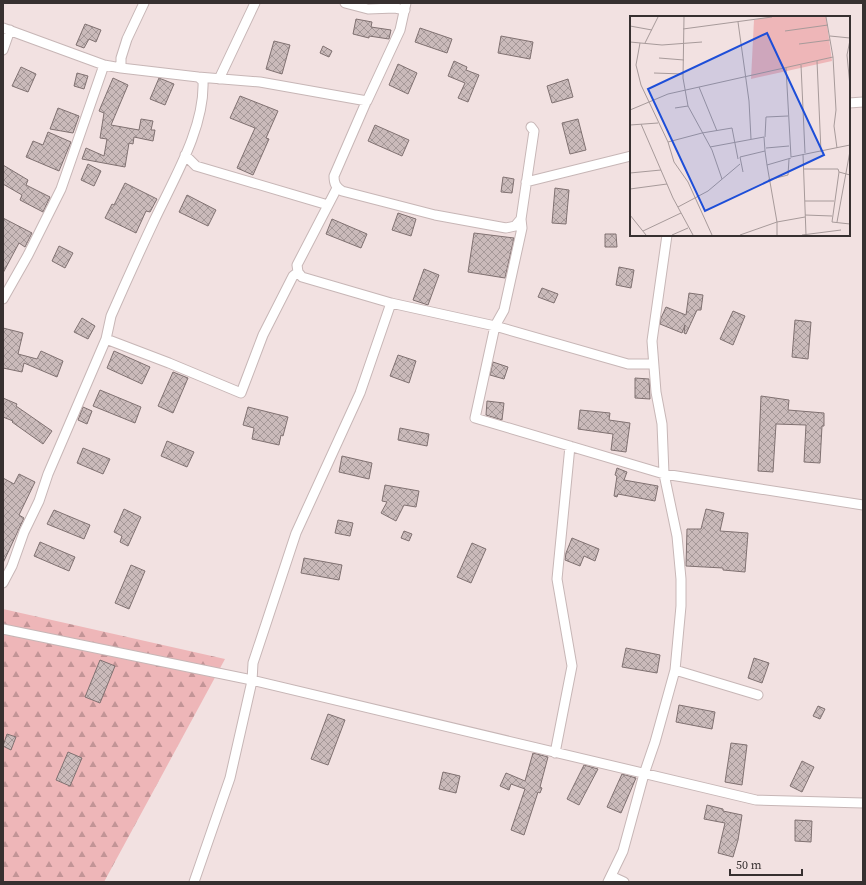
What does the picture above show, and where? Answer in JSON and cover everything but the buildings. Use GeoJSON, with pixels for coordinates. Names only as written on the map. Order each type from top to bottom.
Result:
{"type":"FeatureCollection","features":[{"type":"Feature","properties":{"kind":"street"},"geometry":{"type":"LineString","coordinates":[[120,68],[126,39],[144,3]]}},
{"type":"Feature","properties":{"kind":"street"},"geometry":{"type":"LineString","coordinates":[[219,79],[255,3]]}},
{"type":"Feature","properties":{"kind":"street"},"geometry":{"type":"LineString","coordinates":[[345,3],[368,9],[406,7],[400,30],[334,176],[334,182],[337,188],[342,192],[435,215],[506,228],[515,226],[521,219]]}},
{"type":"Feature","properties":{"kind":"street"},"geometry":{"type":"LineString","coordinates":[[3,50],[7,29],[104,65],[198,77],[260,82],[363,101],[368,100]]}},
{"type":"Feature","properties":{"kind":"street"},"geometry":{"type":"LineString","coordinates":[[3,299],[28,255],[61,189],[104,65]]}},
{"type":"Feature","properties":{"kind":"street"},"geometry":{"type":"LineString","coordinates":[[3,583],[12,566],[24,532],[40,501],[48,474],[106,339],[111,316],[191,141],[202,102],[203,81],[198,77]]}},
{"type":"Feature","properties":{"kind":"street"},"geometry":{"type":"LineString","coordinates":[[850,103],[863,102]]}},
{"type":"Feature","properties":{"kind":"street"},"geometry":{"type":"LineString","coordinates":[[531,127],[534,131],[521,219],[522,228],[504,310],[495,326],[475,418],[664,474],[863,505]]}},
{"type":"Feature","properties":{"kind":"street"},"geometry":{"type":"LineString","coordinates":[[185,155],[196,166],[328,205]]}},
{"type":"Feature","properties":{"kind":"street"},"geometry":{"type":"LineString","coordinates":[[526,182],[630,156]]}},
{"type":"Feature","properties":{"kind":"street"},"geometry":{"type":"LineString","coordinates":[[337,188],[297,265],[298,272],[302,277],[391,303],[495,326],[628,364],[653,364]]}},
{"type":"Feature","properties":{"kind":"street"},"geometry":{"type":"LineString","coordinates":[[624,882],[610,879],[622,851],[644,774],[656,742],[675,670],[681,606],[681,579],[677,536],[664,474],[662,424],[653,364],[652,341],[667,236]]}},
{"type":"Feature","properties":{"kind":"street"},"geometry":{"type":"LineString","coordinates":[[106,339],[241,393],[263,335],[293,276],[298,272]]}},
{"type":"Feature","properties":{"kind":"street"},"geometry":{"type":"LineString","coordinates":[[194,882],[230,778],[252,681],[253,663],[296,533],[360,393],[391,303]]}},
{"type":"Feature","properties":{"kind":"street"},"geometry":{"type":"LineString","coordinates":[[554,753],[572,666],[557,579],[570,446]]}},
{"type":"Feature","properties":{"kind":"street"},"geometry":{"type":"LineString","coordinates":[[3,629],[252,681],[756,800],[863,803]]}},
{"type":"Feature","properties":{"kind":"street"},"geometry":{"type":"LineString","coordinates":[[675,670],[758,695]]}},
{"type":"Feature","properties":{"kind":"green space"},"geometry":{"type":"Polygon","coordinates":[[[3,609],[225,659],[104,882],[3,882],[3,609]]]}}]}
